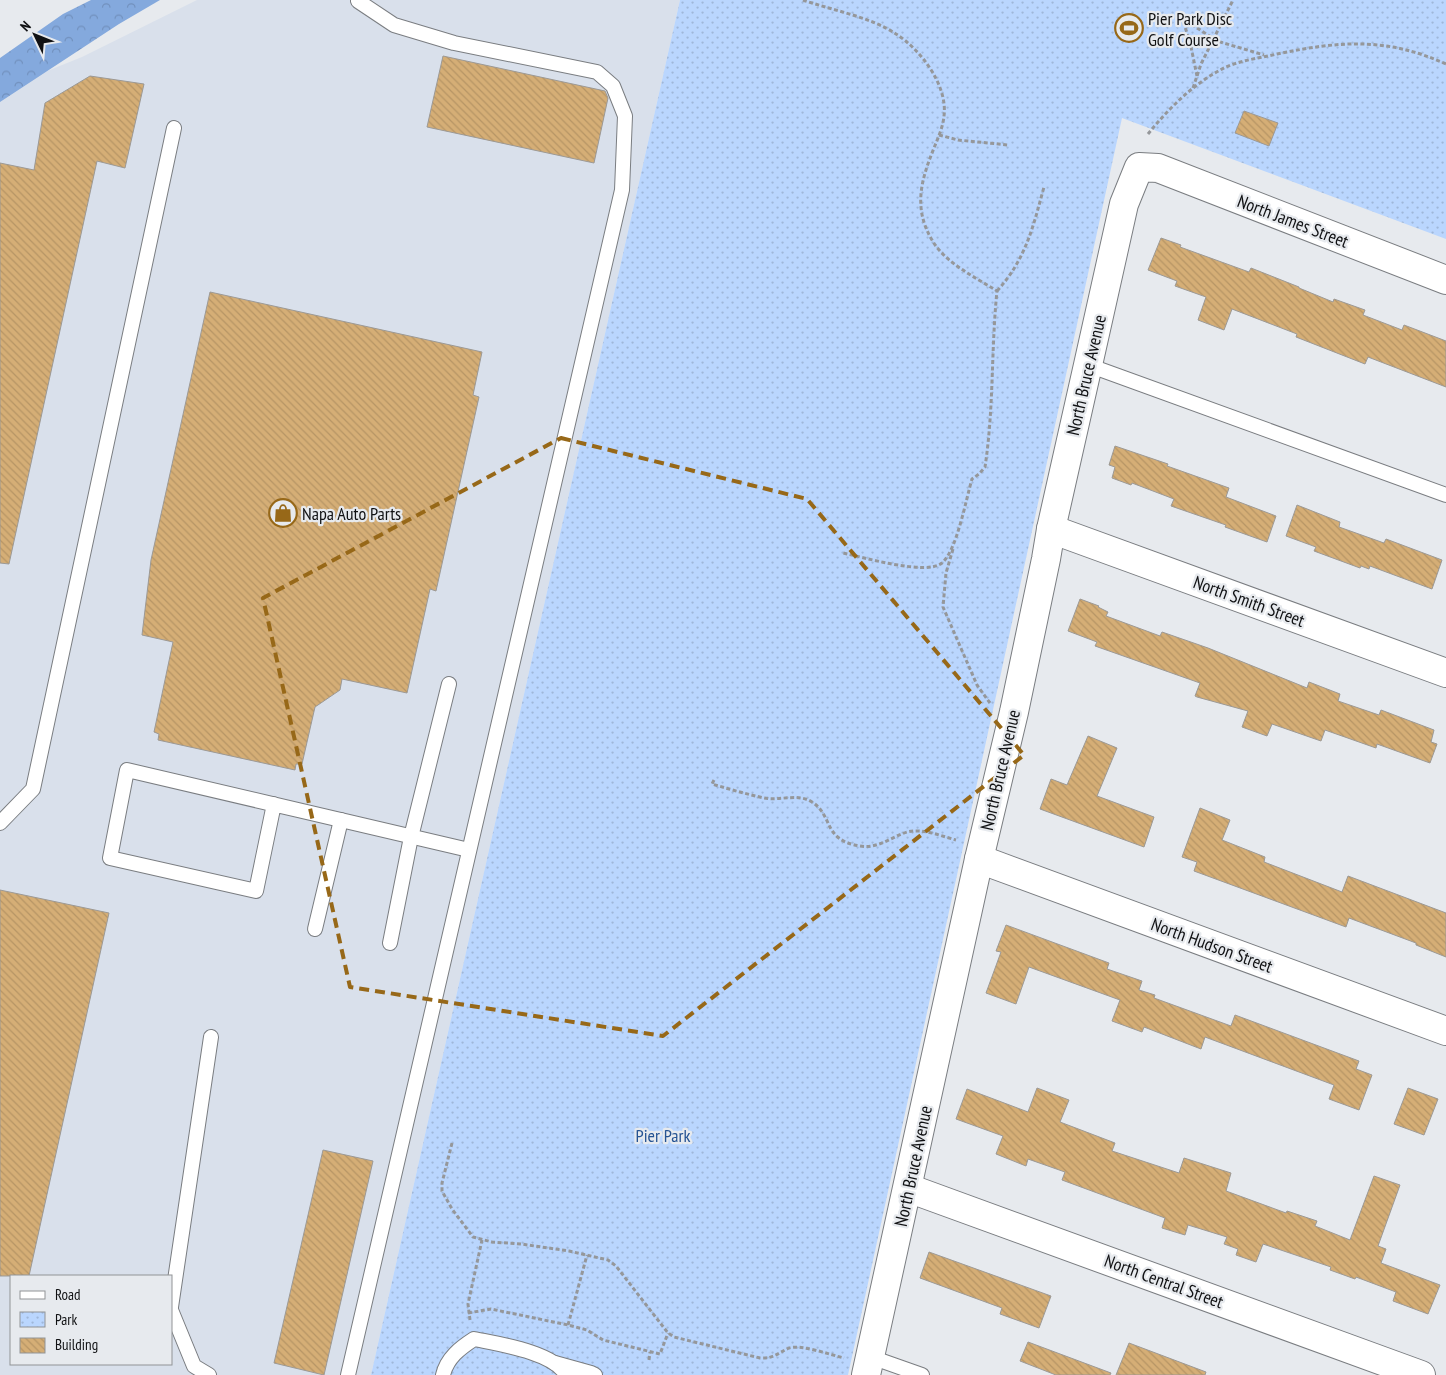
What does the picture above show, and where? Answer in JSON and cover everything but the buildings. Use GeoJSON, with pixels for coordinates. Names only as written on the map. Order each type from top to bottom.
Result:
{"type":"FeatureCollection","features":[{"type":"Feature","properties":{"kind":"street","name":"North James Street"},"geometry":{"type":"LineString","coordinates":[[1139,167],[1158,168],[1446,280]]}},
{"type":"Feature","properties":{"kind":"street","name":"North Bruce Avenue"},"geometry":{"type":"LineString","coordinates":[[869,1365],[980,853],[1014,712],[1051,529],[1124,204],[1139,167]]}},
{"type":"Feature","properties":{"kind":"street","name":"North Smith Street"},"geometry":{"type":"LineString","coordinates":[[1051,529],[1446,673]]}},
{"type":"Feature","properties":{"kind":"street","name":"North Hudson Street"},"geometry":{"type":"LineString","coordinates":[[980,853],[1446,1031]]}},
{"type":"Feature","properties":{"kind":"street","name":"North Central Street"},"geometry":{"type":"LineString","coordinates":[[908,1188],[1421,1375]]}},
{"type":"Feature","properties":{"kind":"lane"},"geometry":{"type":"LineString","coordinates":[[348,1375],[622,190],[625,116],[613,86],[597,72],[454,43],[394,25],[358,1]]}},
{"type":"Feature","properties":{"kind":"lane"},"geometry":{"type":"LineString","coordinates":[[0,823],[32,789],[174,128]]}},
{"type":"Feature","properties":{"kind":"lane"},"geometry":{"type":"LineString","coordinates":[[1088,365],[1446,495]]}},
{"type":"Feature","properties":{"kind":"lane"},"geometry":{"type":"LineString","coordinates":[[390,942],[411,837],[449,684]]}},
{"type":"Feature","properties":{"kind":"lane"},"geometry":{"type":"LineString","coordinates":[[274,804],[256,891],[110,858],[127,770],[274,804],[411,837],[470,850]]}},
{"type":"Feature","properties":{"kind":"lane"},"geometry":{"type":"LineString","coordinates":[[315,929],[341,820]]}},
{"type":"Feature","properties":{"kind":"lane"},"geometry":{"type":"LineString","coordinates":[[172,1301],[212,1037]]}},
{"type":"Feature","properties":{"kind":"lane"},"geometry":{"type":"LineString","coordinates":[[172,1311],[194,1366],[209,1375]]}},
{"type":"Feature","properties":{"kind":"lane"},"geometry":{"type":"LineString","coordinates":[[443,1375],[445,1366],[460,1349],[474,1339],[529,1351],[552,1362],[595,1375]]}},
{"type":"Feature","properties":{"kind":"lane"},"geometry":{"type":"LineString","coordinates":[[552,1362],[566,1375]]}},
{"type":"Feature","properties":{"kind":"lane"},"geometry":{"type":"LineString","coordinates":[[869,1365],[922,1375]]}},
{"type":"Feature","properties":{"kind":"path"},"geometry":{"type":"LineString","coordinates":[[803,0],[879,25],[895,33],[910,44],[922,57],[940,89],[944,116],[939,135],[925,170],[920,200],[924,220],[932,240],[942,252],[968,274],[997,291]]}},
{"type":"Feature","properties":{"kind":"path"},"geometry":{"type":"LineString","coordinates":[[1193,89],[1213,38],[1233,0]]}},
{"type":"Feature","properties":{"kind":"path"},"geometry":{"type":"LineString","coordinates":[[1197,76],[1190,42],[1182,18],[1213,38],[1228,45],[1267,56]]}},
{"type":"Feature","properties":{"kind":"path"},"geometry":{"type":"LineString","coordinates":[[1148,134],[1162,117],[1193,89],[1225,68],[1248,60],[1338,44],[1358,43],[1401,48],[1446,64]]}},
{"type":"Feature","properties":{"kind":"path"},"geometry":{"type":"LineString","coordinates":[[939,135],[958,140],[1008,145]]}},
{"type":"Feature","properties":{"kind":"path"},"geometry":{"type":"LineString","coordinates":[[1014,712],[994,706],[986,700],[976,685],[943,607],[946,573],[972,479],[985,466],[993,390],[997,291],[1019,263],[1028,241],[1044,187]]}},
{"type":"Feature","properties":{"kind":"path"},"geometry":{"type":"LineString","coordinates":[[843,553],[895,565],[931,567],[942,563],[954,545]]}},
{"type":"Feature","properties":{"kind":"path"},"geometry":{"type":"LineString","coordinates":[[714,780],[712,784],[764,798],[798,797],[807,799],[821,810],[836,837],[860,846],[870,847],[908,832],[919,832],[980,853]]}},
{"type":"Feature","properties":{"kind":"path"},"geometry":{"type":"LineString","coordinates":[[452,1144],[442,1190],[452,1210],[473,1237],[608,1260],[616,1266],[668,1333],[684,1340],[769,1359],[791,1348],[802,1348],[869,1365]]}},
{"type":"Feature","properties":{"kind":"path"},"geometry":{"type":"LineString","coordinates":[[474,1339],[468,1313],[468,1304],[482,1240]]}},
{"type":"Feature","properties":{"kind":"path"},"geometry":{"type":"LineString","coordinates":[[568,1325],[587,1255]]}},
{"type":"Feature","properties":{"kind":"path"},"geometry":{"type":"LineString","coordinates":[[468,1313],[491,1309],[568,1325],[587,1330],[603,1340],[660,1354],[668,1333]]}},
{"type":"Feature","properties":{"kind":"path"},"geometry":{"type":"LineString","coordinates":[[649,1360],[650,1352]]}},
{"type":"Feature","properties":{"kind":"highlighted area"},"geometry":{"type":"Polygon","coordinates":[[[561,438],[807,499],[1024,755],[663,1036],[350,987],[263,598],[561,438]]]}},
{"type":"Feature","properties":{"kind":"shaded area"},"geometry":{"type":"Polygon","coordinates":[[[197,0],[680,0],[371,1375],[0,1375],[0,90],[82,57],[197,0]]]}},
{"type":"Feature","properties":{"kind":"green space"},"geometry":{"type":"Polygon","coordinates":[[[91,0],[160,0],[119,24],[0,102],[0,58],[63,14],[91,0]]]}},
{"type":"Feature","properties":{"kind":"green space","name":"Pier Park"},"geometry":{"type":"Polygon","coordinates":[[[680,0],[1446,0],[1446,239],[1122,118],[848,1375],[371,1375],[680,0]]]}},
{"type":"Feature","properties":{"kind":"place","name":"Pier Park Disc Golf Course"},"geometry":{"type":"Point","coordinates":[1129,28]}},
{"type":"Feature","properties":{"kind":"place","name":"Napa Auto Parts"},"geometry":{"type":"Point","coordinates":[283,513]}}]}
